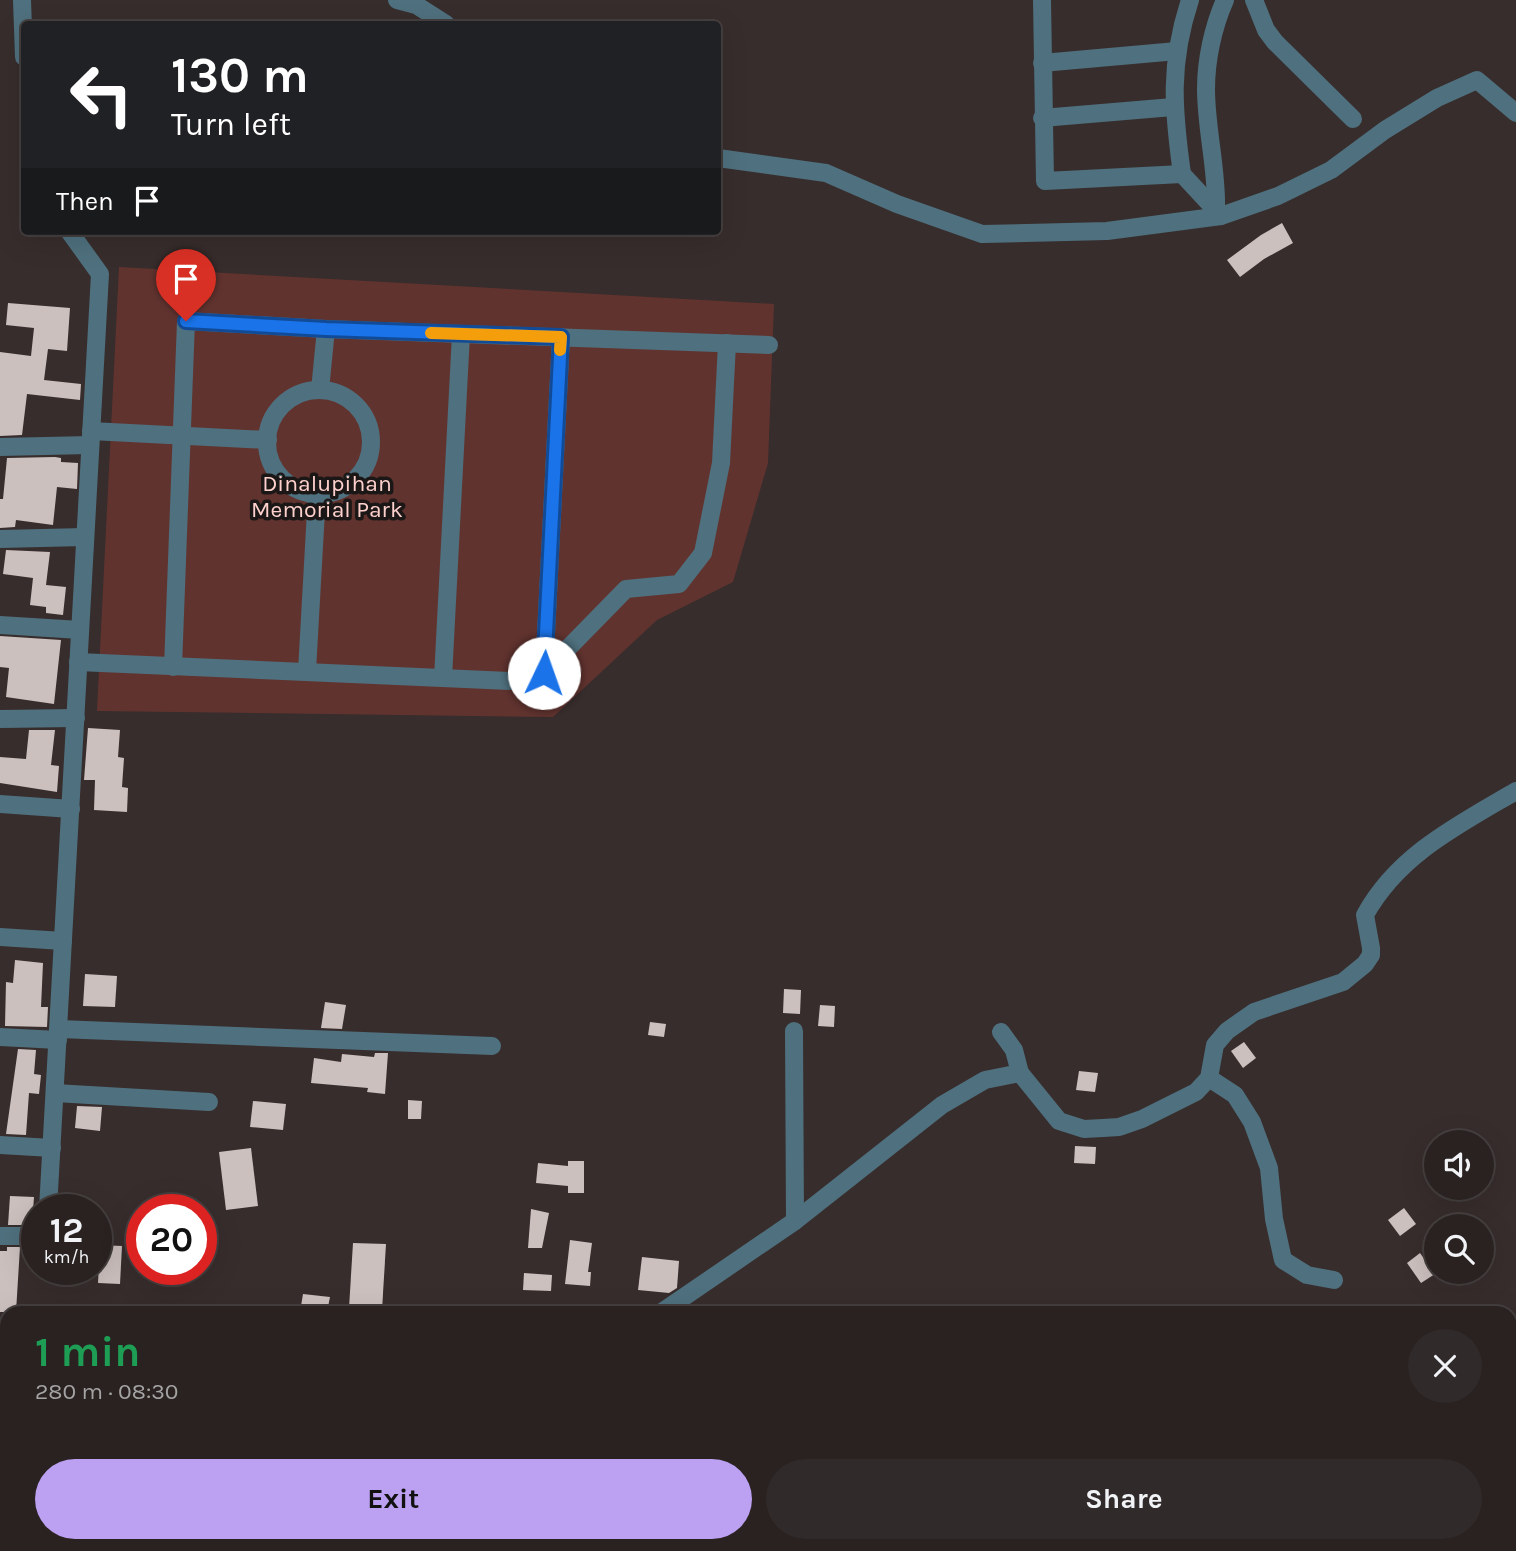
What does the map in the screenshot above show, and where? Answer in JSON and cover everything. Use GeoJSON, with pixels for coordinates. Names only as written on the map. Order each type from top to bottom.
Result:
{"type":"FeatureCollection","features":[{"type":"Feature","properties":{"kind":"street"},"geometry":{"type":"LineString","coordinates":[[22,0],[23,21]]}},
{"type":"Feature","properties":{"kind":"street"},"geometry":{"type":"LineString","coordinates":[[397,0],[416,5],[441,21]]}},
{"type":"Feature","properties":{"kind":"street"},"geometry":{"type":"LineString","coordinates":[[1042,0],[1045,181],[1182,174]]}},
{"type":"Feature","properties":{"kind":"street"},"geometry":{"type":"LineString","coordinates":[[1190,0],[1177,51],[1173,107],[1182,174],[1219,212]]}},
{"type":"Feature","properties":{"kind":"street"},"geometry":{"type":"LineString","coordinates":[[1219,212],[1206,90],[1212,39],[1225,0]]}},
{"type":"Feature","properties":{"kind":"street"},"geometry":{"type":"LineString","coordinates":[[1254,0],[1266,30],[1275,43],[1353,119]]}},
{"type":"Feature","properties":{"kind":"street"},"geometry":{"type":"LineString","coordinates":[[1042,63],[1177,51]]}},
{"type":"Feature","properties":{"kind":"street"},"geometry":{"type":"LineString","coordinates":[[721,158],[826,173],[897,204],[982,234],[1107,231],[1219,212],[1278,196],[1331,170],[1385,130],[1437,98],[1477,80],[1516,113]]}},
{"type":"Feature","properties":{"kind":"street"},"geometry":{"type":"LineString","coordinates":[[1042,118],[1173,107]]}},
{"type":"Feature","properties":{"kind":"street"},"geometry":{"type":"LineString","coordinates":[[49,1194],[100,274],[72,235]]}},
{"type":"Feature","properties":{"kind":"street"},"geometry":{"type":"LineString","coordinates":[[173,667],[186,321],[326,329],[769,345]]}},
{"type":"Feature","properties":{"kind":"street"},"geometry":{"type":"LineString","coordinates":[[320,390],[326,329]]}},
{"type":"Feature","properties":{"kind":"street"},"geometry":{"type":"LineString","coordinates":[[443,678],[461,334]]}},
{"type":"Feature","properties":{"kind":"street"},"geometry":{"type":"LineString","coordinates":[[544,673],[561,337]]}},
{"type":"Feature","properties":{"kind":"street"},"geometry":{"type":"LineString","coordinates":[[78,662],[535,682],[626,589],[679,584],[703,553],[721,463],[727,343]]}},
{"type":"Feature","properties":{"kind":"street"},"geometry":{"type":"LineString","coordinates":[[310,390],[320,390],[332,390],[351,400],[366,417],[371,438],[368,460],[358,476],[344,488],[325,494],[306,493],[289,485],[275,470],[268,451],[268,431],[276,413],[289,398],[310,390]]}},
{"type":"Feature","properties":{"kind":"street"},"geometry":{"type":"LineString","coordinates":[[0,447],[91,438],[268,440]]}},
{"type":"Feature","properties":{"kind":"street"},"geometry":{"type":"LineString","coordinates":[[307,671],[317,493]]}},
{"type":"Feature","properties":{"kind":"street"},"geometry":{"type":"LineString","coordinates":[[0,539],[85,537]]}},
{"type":"Feature","properties":{"kind":"street"},"geometry":{"type":"LineString","coordinates":[[0,625],[80,630]]}},
{"type":"Feature","properties":{"kind":"street"},"geometry":{"type":"LineString","coordinates":[[0,719],[76,718]]}},
{"type":"Feature","properties":{"kind":"street"},"geometry":{"type":"LineString","coordinates":[[1002,1032],[1014,1050],[1020,1073],[1059,1121],[1084,1129],[1131,1124],[1196,1092],[1209,1078],[1216,1045],[1227,1031],[1254,1013],[1343,982],[1365,964],[1371,955],[1371,948],[1365,915],[1377,893],[1408,859],[1516,791]]}},
{"type":"Feature","properties":{"kind":"street"},"geometry":{"type":"LineString","coordinates":[[0,804],[71,809]]}},
{"type":"Feature","properties":{"kind":"street"},"geometry":{"type":"LineString","coordinates":[[0,937],[63,941]]}},
{"type":"Feature","properties":{"kind":"street"},"geometry":{"type":"LineString","coordinates":[[794,1031],[795,1221]]}},
{"type":"Feature","properties":{"kind":"street"},"geometry":{"type":"LineString","coordinates":[[0,1037],[58,1034],[492,1046]]}},
{"type":"Feature","properties":{"kind":"street"},"geometry":{"type":"LineString","coordinates":[[671,1306],[795,1221],[942,1105],[985,1080],[1020,1073]]}},
{"type":"Feature","properties":{"kind":"street"},"geometry":{"type":"LineString","coordinates":[[1209,1078],[1235,1095],[1252,1122],[1269,1168],[1274,1219],[1283,1260],[1307,1275],[1334,1280]]}},
{"type":"Feature","properties":{"kind":"street"},"geometry":{"type":"LineString","coordinates":[[55,1093],[209,1102]]}},
{"type":"Feature","properties":{"kind":"street"},"geometry":{"type":"LineString","coordinates":[[0,1145],[52,1148]]}},
{"type":"Feature","properties":{"kind":"street"},"geometry":{"type":"LineString","coordinates":[[0,1236],[21,1236]]}},
{"type":"Feature","properties":{"kind":"green space","name":"Dinalupihan Memorial Park"},"geometry":{"type":"Polygon","coordinates":[[[119,267],[774,304],[768,463],[733,582],[657,620],[553,717],[97,711],[119,267]]]}},
{"type":"Feature","properties":{"kind":"building"},"geometry":{"type":"Polygon","coordinates":[[[1282,223],[1293,243],[1264,259],[1240,277],[1227,260],[1282,223]]]}},
{"type":"Feature","properties":{"kind":"building"},"geometry":{"type":"Polygon","coordinates":[[[8,303],[70,308],[67,351],[48,349],[44,380],[81,384],[80,400],[27,394],[22,435],[0,436],[0,352],[31,356],[34,328],[6,325],[8,303]]]}},
{"type":"Feature","properties":{"kind":"building"},"geometry":{"type":"Polygon","coordinates":[[[7,458],[61,458],[61,462],[78,463],[77,489],[57,487],[53,525],[16,520],[15,527],[0,528],[0,499],[3,499],[7,458]]]}},
{"type":"Feature","properties":{"kind":"building"},"geometry":{"type":"Polygon","coordinates":[[[6,550],[50,552],[46,585],[66,587],[63,615],[46,613],[46,607],[30,605],[33,578],[3,574],[6,550]]]}},
{"type":"Feature","properties":{"kind":"building"},"geometry":{"type":"Polygon","coordinates":[[[0,636],[61,640],[54,704],[6,697],[9,668],[0,667],[0,636]]]}},
{"type":"Feature","properties":{"kind":"building"},"geometry":{"type":"Polygon","coordinates":[[[88,728],[120,730],[118,757],[124,758],[122,787],[128,788],[127,812],[94,810],[95,780],[84,780],[88,728]]]}},
{"type":"Feature","properties":{"kind":"building"},"geometry":{"type":"Polygon","coordinates":[[[29,730],[55,730],[51,765],[59,766],[57,792],[0,783],[0,757],[26,759],[29,730]]]}},
{"type":"Feature","properties":{"kind":"building"},"geometry":{"type":"Polygon","coordinates":[[[15,960],[43,963],[41,1007],[48,1007],[47,1027],[5,1026],[6,982],[13,983],[15,960]]]}},
{"type":"Feature","properties":{"kind":"building"},"geometry":{"type":"Polygon","coordinates":[[[85,974],[117,976],[115,1007],[83,1006],[85,974]]]}},
{"type":"Feature","properties":{"kind":"building"},"geometry":{"type":"Polygon","coordinates":[[[784,989],[801,990],[800,1014],[783,1013],[784,989]]]}},
{"type":"Feature","properties":{"kind":"building"},"geometry":{"type":"Polygon","coordinates":[[[325,1002],[346,1005],[342,1029],[321,1028],[325,1002]]]}},
{"type":"Feature","properties":{"kind":"building"},"geometry":{"type":"Polygon","coordinates":[[[820,1005],[835,1006],[834,1027],[818,1026],[820,1005]]]}},
{"type":"Feature","properties":{"kind":"building"},"geometry":{"type":"Polygon","coordinates":[[[650,1022],[666,1024],[664,1037],[648,1035],[650,1022]]]}},
{"type":"Feature","properties":{"kind":"building"},"geometry":{"type":"Polygon","coordinates":[[[1244,1042],[1256,1058],[1243,1068],[1231,1051],[1244,1042]]]}},
{"type":"Feature","properties":{"kind":"building"},"geometry":{"type":"Polygon","coordinates":[[[18,1049],[36,1050],[34,1074],[41,1075],[39,1094],[29,1093],[26,1135],[6,1134],[18,1049]]]}},
{"type":"Feature","properties":{"kind":"building"},"geometry":{"type":"Polygon","coordinates":[[[375,1053],[388,1053],[385,1094],[367,1092],[368,1088],[311,1083],[314,1058],[341,1062],[342,1054],[374,1057],[375,1053]]]}},
{"type":"Feature","properties":{"kind":"building"},"geometry":{"type":"Polygon","coordinates":[[[1079,1071],[1098,1073],[1095,1092],[1076,1090],[1079,1071]]]}},
{"type":"Feature","properties":{"kind":"building"},"geometry":{"type":"Polygon","coordinates":[[[408,1100],[422,1101],[421,1119],[408,1119],[408,1100]]]}},
{"type":"Feature","properties":{"kind":"building"},"geometry":{"type":"Polygon","coordinates":[[[253,1101],[286,1104],[283,1130],[250,1127],[253,1101]]]}},
{"type":"Feature","properties":{"kind":"building"},"geometry":{"type":"Polygon","coordinates":[[[77,1106],[102,1107],[100,1131],[75,1128],[77,1106]]]}},
{"type":"Feature","properties":{"kind":"building"},"geometry":{"type":"Polygon","coordinates":[[[1075,1146],[1096,1147],[1095,1164],[1074,1163],[1075,1146]]]}},
{"type":"Feature","properties":{"kind":"building"},"geometry":{"type":"Polygon","coordinates":[[[251,1148],[258,1206],[226,1210],[219,1152],[251,1148]]]}},
{"type":"Feature","properties":{"kind":"building"},"geometry":{"type":"Polygon","coordinates":[[[568,1161],[584,1161],[584,1193],[568,1193],[568,1186],[536,1183],[538,1163],[568,1166],[568,1161]]]}},
{"type":"Feature","properties":{"kind":"building"},"geometry":{"type":"Polygon","coordinates":[[[10,1196],[21,1196],[21,1225],[8,1225],[10,1196]]]}},
{"type":"Feature","properties":{"kind":"building"},"geometry":{"type":"Polygon","coordinates":[[[1404,1208],[1416,1224],[1400,1236],[1388,1220],[1404,1208]]]}},
{"type":"Feature","properties":{"kind":"building"},"geometry":{"type":"Polygon","coordinates":[[[531,1209],[549,1213],[542,1248],[528,1248],[531,1209]]]}},
{"type":"Feature","properties":{"kind":"building"},"geometry":{"type":"Polygon","coordinates":[[[570,1240],[592,1243],[588,1272],[591,1272],[590,1286],[565,1284],[570,1240]]]}},
{"type":"Feature","properties":{"kind":"building"},"geometry":{"type":"Polygon","coordinates":[[[353,1243],[386,1244],[382,1306],[349,1306],[353,1243]]]}},
{"type":"Feature","properties":{"kind":"building"},"geometry":{"type":"Polygon","coordinates":[[[112,1246],[122,1246],[120,1284],[112,1284],[112,1246]]]}},
{"type":"Feature","properties":{"kind":"building"},"geometry":{"type":"Polygon","coordinates":[[[7,1247],[20,1247],[16,1306],[0,1306],[0,1251],[7,1251],[7,1247]]]}},
{"type":"Feature","properties":{"kind":"building"},"geometry":{"type":"Polygon","coordinates":[[[1420,1253],[1424,1259],[1424,1281],[1421,1283],[1407,1263],[1420,1253]]]}},
{"type":"Feature","properties":{"kind":"building"},"geometry":{"type":"Polygon","coordinates":[[[642,1257],[679,1261],[677,1288],[669,1293],[638,1290],[642,1257]]]}},
{"type":"Feature","properties":{"kind":"building"},"geometry":{"type":"Polygon","coordinates":[[[524,1273],[552,1275],[551,1291],[523,1290],[524,1273]]]}},
{"type":"Feature","properties":{"kind":"building"},"geometry":{"type":"Polygon","coordinates":[[[303,1294],[330,1297],[328,1306],[301,1306],[303,1294]]]}},
{"type":"Feature","properties":{"kind":"slow traffic"},"geometry":{"type":"LineString","coordinates":[[431,333],[561,337],[560,350]]}},
{"type":"Feature","properties":{"kind":"route"},"geometry":{"type":"LineString","coordinates":[[186,321],[561,337],[544,673]]}}]}
